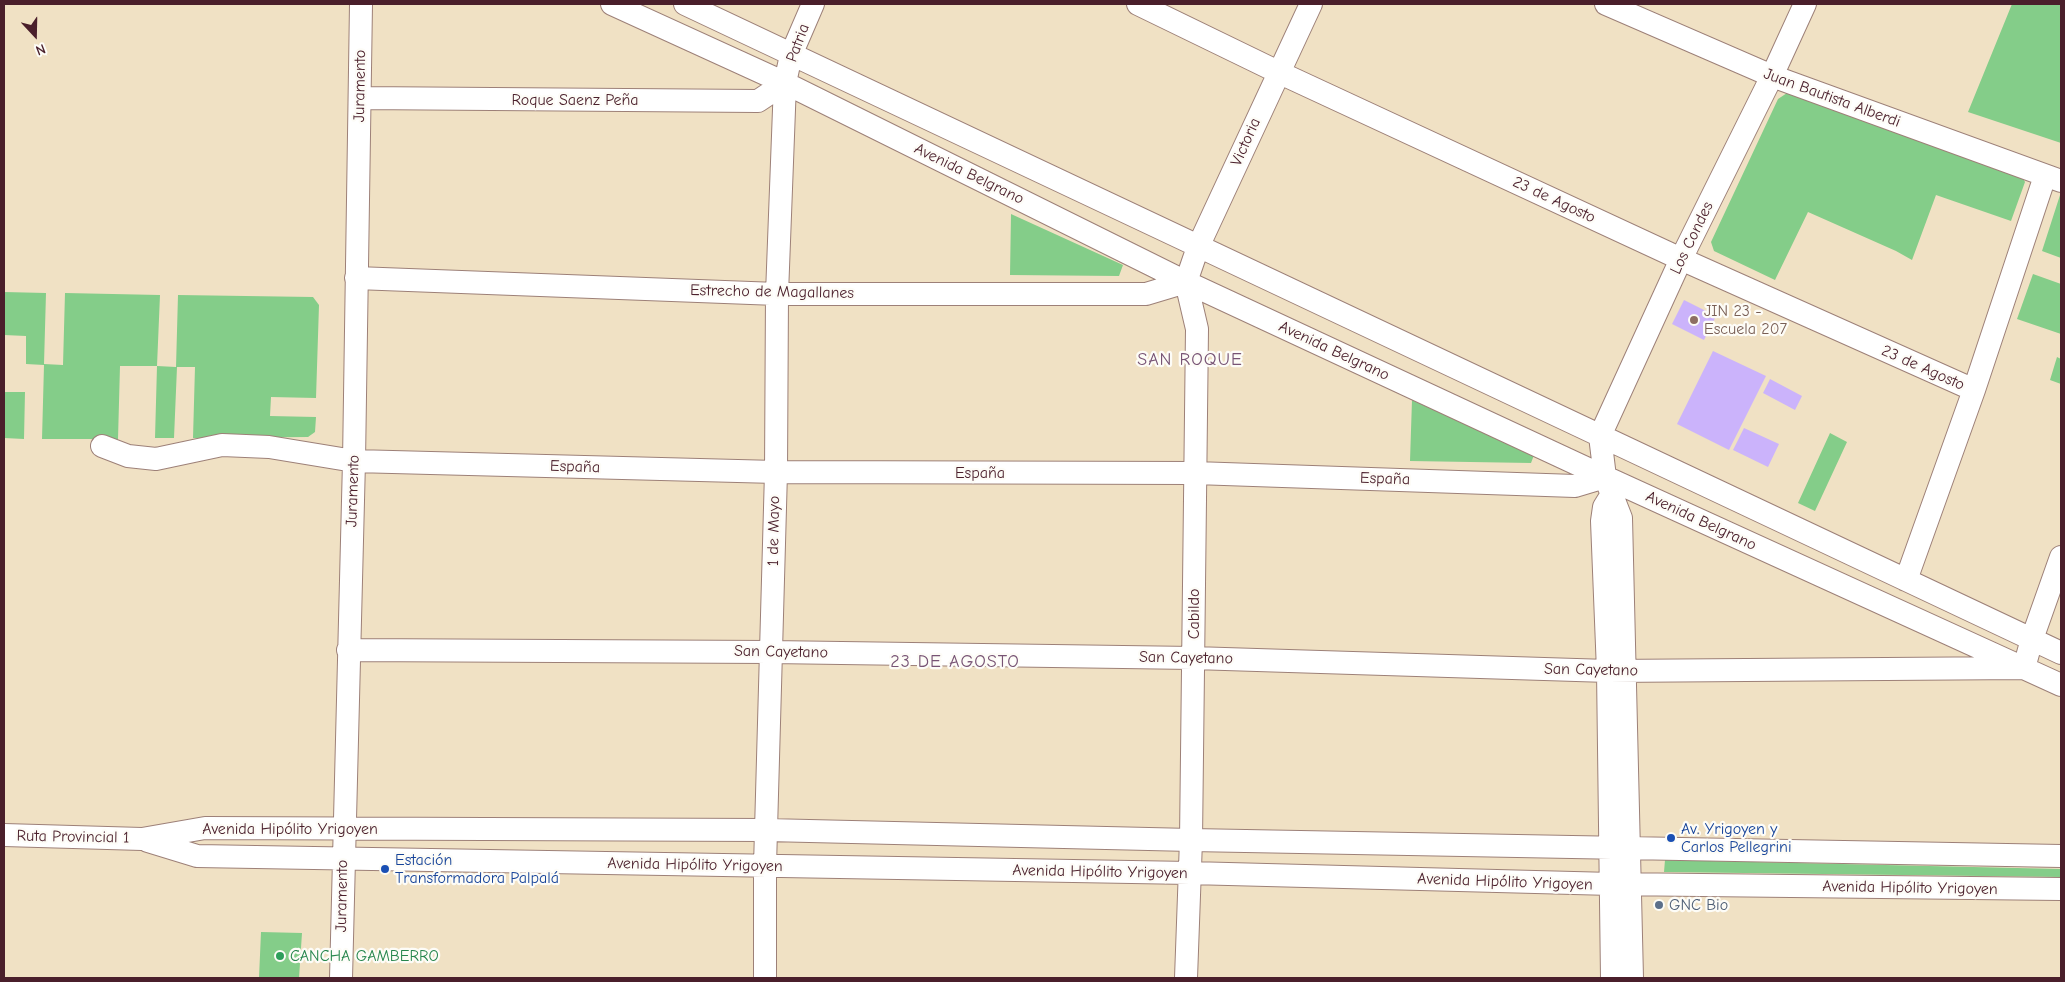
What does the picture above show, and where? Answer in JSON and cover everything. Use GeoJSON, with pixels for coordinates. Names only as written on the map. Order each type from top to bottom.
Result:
{"type":"FeatureCollection","features":[{"type":"Feature","properties":{"kind":"street","name":"Juramento"},"geometry":{"type":"LineString","coordinates":[[341,978],[354,461],[361,4]]}},
{"type":"Feature","properties":{"kind":"street","name":"Avenida Belgrano"},"geometry":{"type":"LineString","coordinates":[[612,4],[785,83],[1186,282],[1608,486],[2061,685]]}},
{"type":"Feature","properties":{"kind":"street","name":"Avenida Belgrano"},"geometry":{"type":"LineString","coordinates":[[685,4],[2061,653]]}},
{"type":"Feature","properties":{"kind":"street","name":"Patria"},"geometry":{"type":"LineString","coordinates":[[785,83],[791,54],[813,4]]}},
{"type":"Feature","properties":{"kind":"street","name":"23 de Agosto"},"geometry":{"type":"LineString","coordinates":[[1138,4],[1278,72],[1681,259],[1974,390]]}},
{"type":"Feature","properties":{"kind":"street","name":"Victoria"},"geometry":{"type":"LineString","coordinates":[[1186,282],[1198,247],[1311,4]]}},
{"type":"Feature","properties":{"kind":"street","name":"Juan Bautista Alberdi"},"geometry":{"type":"LineString","coordinates":[[1606,4],[1772,76],[2053,179]]}},
{"type":"Feature","properties":{"kind":"street","name":"Los Condes"},"geometry":{"type":"LineString","coordinates":[[1600,436],[1681,259],[1772,76],[1805,4]]}},
{"type":"Feature","properties":{"kind":"street","name":"Roque Saenz Peña"},"geometry":{"type":"LineString","coordinates":[[360,98],[758,101],[785,83]]}},
{"type":"Feature","properties":{"kind":"street","name":"1 de Mayo"},"geometry":{"type":"LineString","coordinates":[[765,978],[776,472],[777,294],[785,83]]}},
{"type":"Feature","properties":{"kind":"street"},"geometry":{"type":"LineString","coordinates":[[1906,580],[1974,390],[2053,179]]}},
{"type":"Feature","properties":{"kind":"street","name":"Estrecho de Magallanes"},"geometry":{"type":"LineString","coordinates":[[356,278],[777,294],[1146,294],[1186,282]]}},
{"type":"Feature","properties":{"kind":"street","name":"Cabildo"},"geometry":{"type":"LineString","coordinates":[[1186,282],[1197,329],[1191,840],[1186,978]]}},
{"type":"Feature","properties":{"kind":"street"},"geometry":{"type":"LineString","coordinates":[[1600,436],[1608,486],[1602,521],[1617,671],[1621,848],[1621,885],[1612,978]]}},
{"type":"Feature","properties":{"kind":"street","name":"España"},"geometry":{"type":"LineString","coordinates":[[102,446],[128,456],[156,460],[222,445],[268,447],[354,461],[776,472],[1195,473],[1608,486]]}},
{"type":"Feature","properties":{"kind":"street"},"geometry":{"type":"LineString","coordinates":[[2024,668],[2032,639],[2061,557]]}},
{"type":"Feature","properties":{"kind":"street","name":"San Cayetano"},"geometry":{"type":"LineString","coordinates":[[348,650],[771,652],[1193,658],[1617,671],[2024,668]]}},
{"type":"Feature","properties":{"kind":"street","name":"Avenida Hipólito Yrigoyen"},"geometry":{"type":"LineString","coordinates":[[142,839],[205,828],[767,830],[2061,856]]}},
{"type":"Feature","properties":{"kind":"street","name":"Ruta Provincial 1"},"geometry":{"type":"LineString","coordinates":[[4,835],[142,839]]}},
{"type":"Feature","properties":{"kind":"street","name":"Avenida Hipólito Yrigoyen"},"geometry":{"type":"LineString","coordinates":[[142,839],[197,856],[1190,873],[1621,885],[2061,889]]}},
{"type":"Feature","properties":{"kind":"street"},"geometry":{"type":"LineString","coordinates":[[1621,885],[1632,978]]}},
{"type":"Feature","properties":{"kind":"green space"},"geometry":{"type":"Polygon","coordinates":[[[2012,4],[2061,4],[2061,143],[1968,112],[2012,4]]]}},
{"type":"Feature","properties":{"kind":"green space"},"geometry":{"type":"Polygon","coordinates":[[[1787,93],[2021,174],[2025,182],[2011,221],[1936,195],[1912,260],[1808,212],[1775,280],[1714,251],[1711,242],[1778,99],[1787,93]]]}},
{"type":"Feature","properties":{"kind":"green space"},"geometry":{"type":"Polygon","coordinates":[[[2061,192],[2061,258],[2042,251],[2061,192]]]}},
{"type":"Feature","properties":{"kind":"green space"},"geometry":{"type":"Polygon","coordinates":[[[1011,214],[1123,265],[1119,276],[1010,275],[1011,214]]]}},
{"type":"Feature","properties":{"kind":"green space"},"geometry":{"type":"Polygon","coordinates":[[[2033,274],[2061,284],[2061,334],[2017,319],[2033,274]]]}},
{"type":"Feature","properties":{"kind":"green space"},"geometry":{"type":"Polygon","coordinates":[[[4,292],[46,293],[44,364],[63,365],[65,293],[160,295],[157,366],[120,366],[118,439],[42,439],[44,365],[26,364],[26,336],[4,335],[4,292]]]}},
{"type":"Feature","properties":{"kind":"green space"},"geometry":{"type":"Polygon","coordinates":[[[178,295],[313,297],[319,305],[316,398],[271,397],[270,416],[316,417],[315,432],[308,437],[193,438],[195,367],[177,367],[174,438],[155,438],[157,366],[176,367],[178,295]]]}},
{"type":"Feature","properties":{"kind":"green space"},"geometry":{"type":"Polygon","coordinates":[[[2057,357],[2061,359],[2061,384],[2050,380],[2057,357]]]}},
{"type":"Feature","properties":{"kind":"green space"},"geometry":{"type":"Polygon","coordinates":[[[4,392],[25,392],[24,439],[4,438],[4,392]]]}},
{"type":"Feature","properties":{"kind":"green space"},"geometry":{"type":"Polygon","coordinates":[[[1412,400],[1534,455],[1531,463],[1410,461],[1412,400]]]}},
{"type":"Feature","properties":{"kind":"green space"},"geometry":{"type":"Polygon","coordinates":[[[1830,433],[1847,442],[1815,511],[1798,503],[1830,433]]]}},
{"type":"Feature","properties":{"kind":"green space"},"geometry":{"type":"Polygon","coordinates":[[[1665,860],[2061,869],[2061,877],[1664,872],[1665,860]]]}},
{"type":"Feature","properties":{"kind":"green space","name":"CANCHA GAMBERRO"},"geometry":{"type":"Polygon","coordinates":[[[261,932],[302,933],[299,978],[259,978],[261,932]]]}},
{"type":"Feature","properties":{"kind":"building","name":"JIN 23 - Escuela 207"},"geometry":{"type":"Polygon","coordinates":[[[1684,300],[1716,316],[1704,340],[1672,324],[1684,300]]]}},
{"type":"Feature","properties":{"kind":"building"},"geometry":{"type":"Polygon","coordinates":[[[1713,351],[1766,376],[1729,450],[1677,424],[1713,351]]]}},
{"type":"Feature","properties":{"kind":"building"},"geometry":{"type":"Polygon","coordinates":[[[1770,379],[1802,396],[1795,410],[1763,393],[1770,379]]]}},
{"type":"Feature","properties":{"kind":"building"},"geometry":{"type":"Polygon","coordinates":[[[1744,428],[1779,444],[1768,467],[1733,450],[1744,428]]]}},
{"type":"Feature","properties":{"kind":"place","name":"JIN 23 - Escuela 207"},"geometry":{"type":"Point","coordinates":[1694,320]}},
{"type":"Feature","properties":{"kind":"place","name":"Av. Yrigoyen y Carlos Pellegrini"},"geometry":{"type":"Point","coordinates":[1671,838]}},
{"type":"Feature","properties":{"kind":"place","name":"Estación Transformadora Palpalá"},"geometry":{"type":"Point","coordinates":[385,869]}},
{"type":"Feature","properties":{"kind":"place","name":"GNC Bio"},"geometry":{"type":"Point","coordinates":[1659,905]}},
{"type":"Feature","properties":{"kind":"place","name":"CANCHA GAMBERRO"},"geometry":{"type":"Point","coordinates":[280,956]}},
{"type":"Feature","properties":{"kind":"district","name":"SAN ROQUE"},"geometry":{"type":"Point","coordinates":[1190,360]}},
{"type":"Feature","properties":{"kind":"district","name":"23 DE AGOSTO"},"geometry":{"type":"Point","coordinates":[955,662]}}]}
